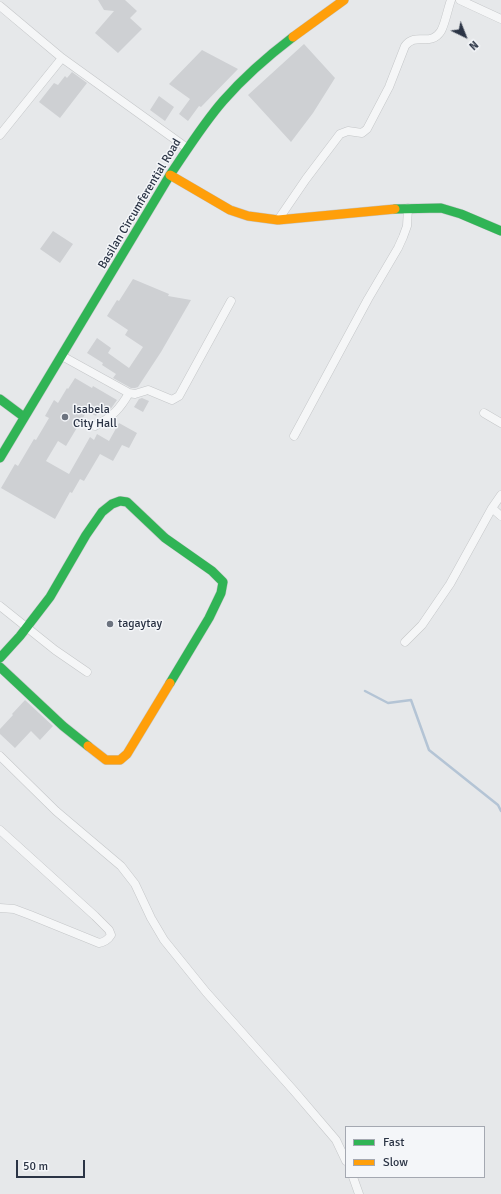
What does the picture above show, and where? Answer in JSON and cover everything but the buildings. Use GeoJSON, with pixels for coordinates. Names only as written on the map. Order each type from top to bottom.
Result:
{"type":"FeatureCollection","features":[{"type":"Feature","properties":{"kind":"street","name":"Basilan Circumferential Road"},"geometry":{"type":"LineString","coordinates":[[0,458],[187,148],[225,98],[242,80],[296,35],[344,0]]}},
{"type":"Feature","properties":{"kind":"street"},"geometry":{"type":"LineString","coordinates":[[278,220],[306,179],[340,134],[348,131],[362,133],[367,129],[389,87],[405,46],[412,39],[431,39],[435,36],[441,30],[451,0]]}},
{"type":"Feature","properties":{"kind":"street"},"geometry":{"type":"LineString","coordinates":[[460,0],[501,19]]}},
{"type":"Feature","properties":{"kind":"street"},"geometry":{"type":"LineString","coordinates":[[0,6],[62,58],[187,148]]}},
{"type":"Feature","properties":{"kind":"street"},"geometry":{"type":"LineString","coordinates":[[0,135],[62,58]]}},
{"type":"Feature","properties":{"kind":"street"},"geometry":{"type":"LineString","coordinates":[[170,175],[230,210],[248,216],[278,220],[385,209],[441,208],[461,214],[501,231]]}},
{"type":"Feature","properties":{"kind":"street"},"geometry":{"type":"LineString","coordinates":[[294,436],[398,248],[407,226],[408,208]]}},
{"type":"Feature","properties":{"kind":"street"},"geometry":{"type":"LineString","coordinates":[[62,356],[129,393],[135,394],[148,390],[172,400],[179,396],[231,301]]}},
{"type":"Feature","properties":{"kind":"street"},"geometry":{"type":"LineString","coordinates":[[95,426],[108,420],[122,405],[129,393]]}},
{"type":"Feature","properties":{"kind":"street"},"geometry":{"type":"LineString","coordinates":[[0,399],[24,417]]}},
{"type":"Feature","properties":{"kind":"street"},"geometry":{"type":"LineString","coordinates":[[484,413],[501,423]]}},
{"type":"Feature","properties":{"kind":"street"},"geometry":{"type":"LineString","coordinates":[[405,642],[422,625],[450,584],[492,508],[501,495]]}},
{"type":"Feature","properties":{"kind":"street"},"geometry":{"type":"LineString","coordinates":[[0,658],[20,636],[50,597],[86,535],[102,512],[112,504],[120,501],[127,502],[170,543],[211,570],[223,582],[221,593],[209,618],[127,754],[120,760],[106,760],[63,726],[0,667]]}},
{"type":"Feature","properties":{"kind":"street"},"geometry":{"type":"LineString","coordinates":[[492,508],[501,516]]}},
{"type":"Feature","properties":{"kind":"street"},"geometry":{"type":"LineString","coordinates":[[0,606],[55,650],[87,672]]}},
{"type":"Feature","properties":{"kind":"street"},"geometry":{"type":"LineString","coordinates":[[0,756],[56,811],[121,866],[135,884],[151,918],[164,940],[206,992],[336,1140],[345,1159]]}},
{"type":"Feature","properties":{"kind":"street"},"geometry":{"type":"LineString","coordinates":[[0,830],[95,916],[109,930],[111,935],[104,942],[99,943],[14,909],[0,908]]}},
{"type":"Feature","properties":{"kind":"street"},"geometry":{"type":"LineString","coordinates":[[353,1178],[359,1194]]}},
{"type":"Feature","properties":{"kind":"waterway"},"geometry":{"type":"LineString","coordinates":[[365,691],[388,703],[411,700],[429,750],[498,805],[501,811]]}},
{"type":"Feature","properties":{"kind":"traffic: fast"},"geometry":{"type":"LineString","coordinates":[[0,458],[170,175],[195,137],[223,101],[239,84],[265,59],[293,37]]}},
{"type":"Feature","properties":{"kind":"traffic: fast"},"geometry":{"type":"LineString","coordinates":[[395,209],[441,208],[461,214],[501,231]]}},
{"type":"Feature","properties":{"kind":"traffic: fast"},"geometry":{"type":"LineString","coordinates":[[0,399],[24,417]]}},
{"type":"Feature","properties":{"kind":"traffic: fast"},"geometry":{"type":"LineString","coordinates":[[0,658],[20,636],[50,597],[86,535],[102,512],[112,504],[120,501],[127,502],[165,538],[212,571],[223,582],[221,593],[209,618],[170,683]]}},
{"type":"Feature","properties":{"kind":"traffic: fast"},"geometry":{"type":"LineString","coordinates":[[0,667],[63,726],[88,746]]}},
{"type":"Feature","properties":{"kind":"traffic: slow"},"geometry":{"type":"LineString","coordinates":[[293,37],[344,0]]}},
{"type":"Feature","properties":{"kind":"traffic: slow"},"geometry":{"type":"LineString","coordinates":[[170,175],[230,210],[248,216],[278,220],[395,209]]}},
{"type":"Feature","properties":{"kind":"traffic: slow"},"geometry":{"type":"LineString","coordinates":[[88,746],[106,760],[120,760],[127,754],[170,683]]}},
{"type":"Feature","properties":{"kind":"place","name":"Isabela City Hall"},"geometry":{"type":"Point","coordinates":[65,417]}},
{"type":"Feature","properties":{"kind":"place","name":"tagaytay"},"geometry":{"type":"Point","coordinates":[110,624]}}]}
